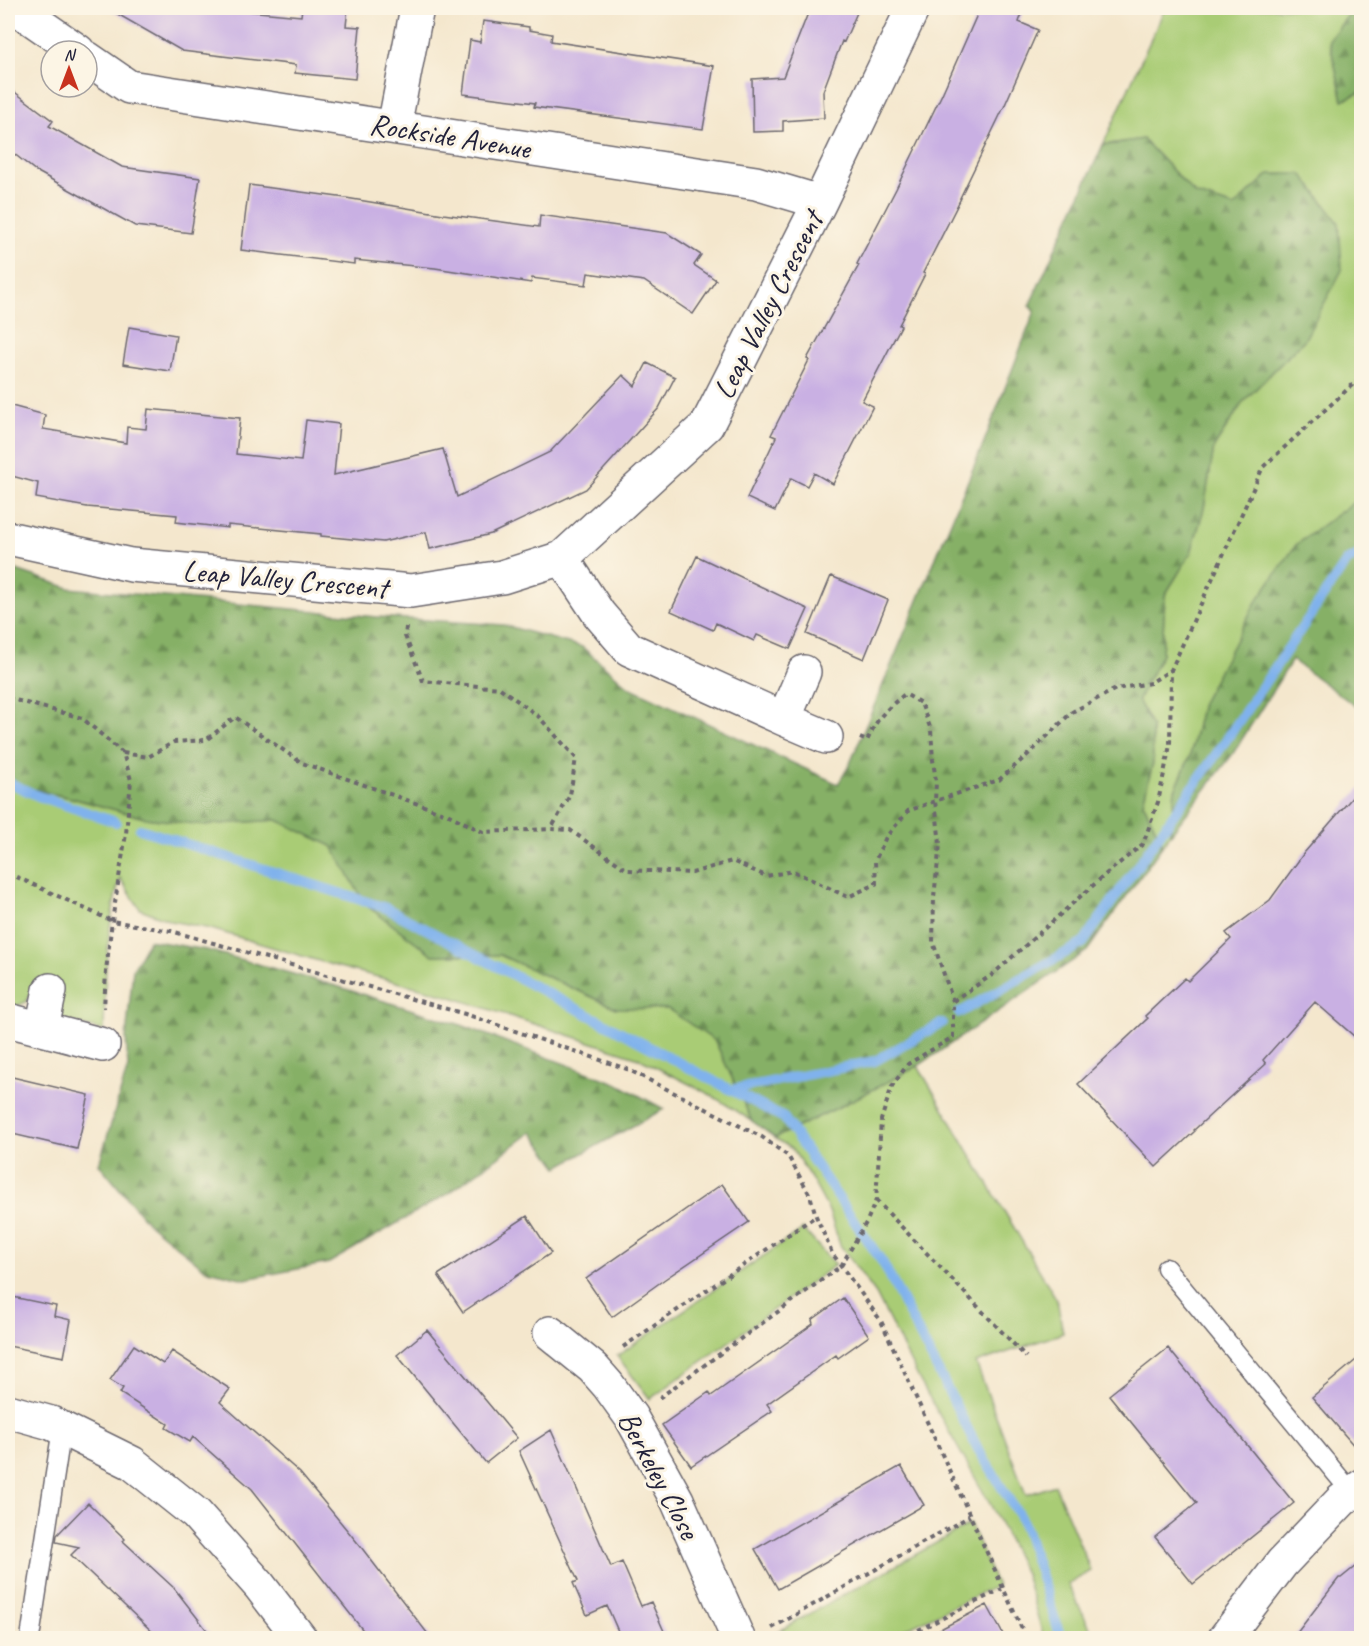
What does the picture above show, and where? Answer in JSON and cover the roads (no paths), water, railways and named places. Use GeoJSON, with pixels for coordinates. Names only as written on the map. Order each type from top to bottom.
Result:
{"type":"FeatureCollection","features":[{"type":"Feature","properties":{"kind":"street"},"geometry":{"type":"LineString","coordinates":[[16,8],[61,39]]}},
{"type":"Feature","properties":{"kind":"street"},"geometry":{"type":"LineString","coordinates":[[394,127],[417,8]]}},
{"type":"Feature","properties":{"kind":"street","name":"Leap Valley Crescent"},"geometry":{"type":"LineString","coordinates":[[8,538],[131,565],[411,591],[502,577],[562,558],[707,425],[820,202],[913,8]]}},
{"type":"Feature","properties":{"kind":"street","name":"Rockside Avenue"},"geometry":{"type":"LineString","coordinates":[[99,66],[129,87],[756,183],[820,202]]}},
{"type":"Feature","properties":{"kind":"street"},"geometry":{"type":"LineString","coordinates":[[562,558],[599,614],[628,649],[826,736]]}},
{"type":"Feature","properties":{"kind":"street"},"geometry":{"type":"LineString","coordinates":[[784,719],[804,672]]}},
{"type":"Feature","properties":{"kind":"street"},"geometry":{"type":"LineString","coordinates":[[42,1028],[50,990]]}},
{"type":"Feature","properties":{"kind":"street"},"geometry":{"type":"LineString","coordinates":[[8,1020],[103,1045]]}},
{"type":"Feature","properties":{"kind":"street","name":"Berkeley Close"},"geometry":{"type":"LineString","coordinates":[[550,1333],[593,1368],[608,1384],[631,1417],[751,1636]]}},
{"type":"Feature","properties":{"kind":"street"},"geometry":{"type":"LineString","coordinates":[[8,1411],[51,1423],[132,1463],[196,1514],[259,1586],[300,1638]]}},
{"type":"Feature","properties":{"kind":"street"},"geometry":{"type":"LineString","coordinates":[[1225,1638],[1282,1563],[1342,1500],[1357,1490]]}},
{"type":"Feature","properties":{"kind":"lane"},"geometry":{"type":"LineString","coordinates":[[1166,1268],[1357,1490]]}},
{"type":"Feature","properties":{"kind":"lane"},"geometry":{"type":"LineString","coordinates":[[30,1638],[62,1428]]}},
{"type":"Feature","properties":{"kind":"waterway"},"geometry":{"type":"LineString","coordinates":[[959,1013],[1083,943],[1222,746],[1347,561],[1362,553]]}},
{"type":"Feature","properties":{"kind":"waterway"},"geometry":{"type":"LineString","coordinates":[[8,782],[38,796],[116,822]]}},
{"type":"Feature","properties":{"kind":"waterway"},"geometry":{"type":"LineString","coordinates":[[140,829],[386,908],[784,1118],[883,1263],[978,1449],[1023,1522],[1061,1638]]}},
{"type":"Feature","properties":{"kind":"waterway"},"geometry":{"type":"LineString","coordinates":[[731,1090],[875,1061],[942,1023]]}}]}
